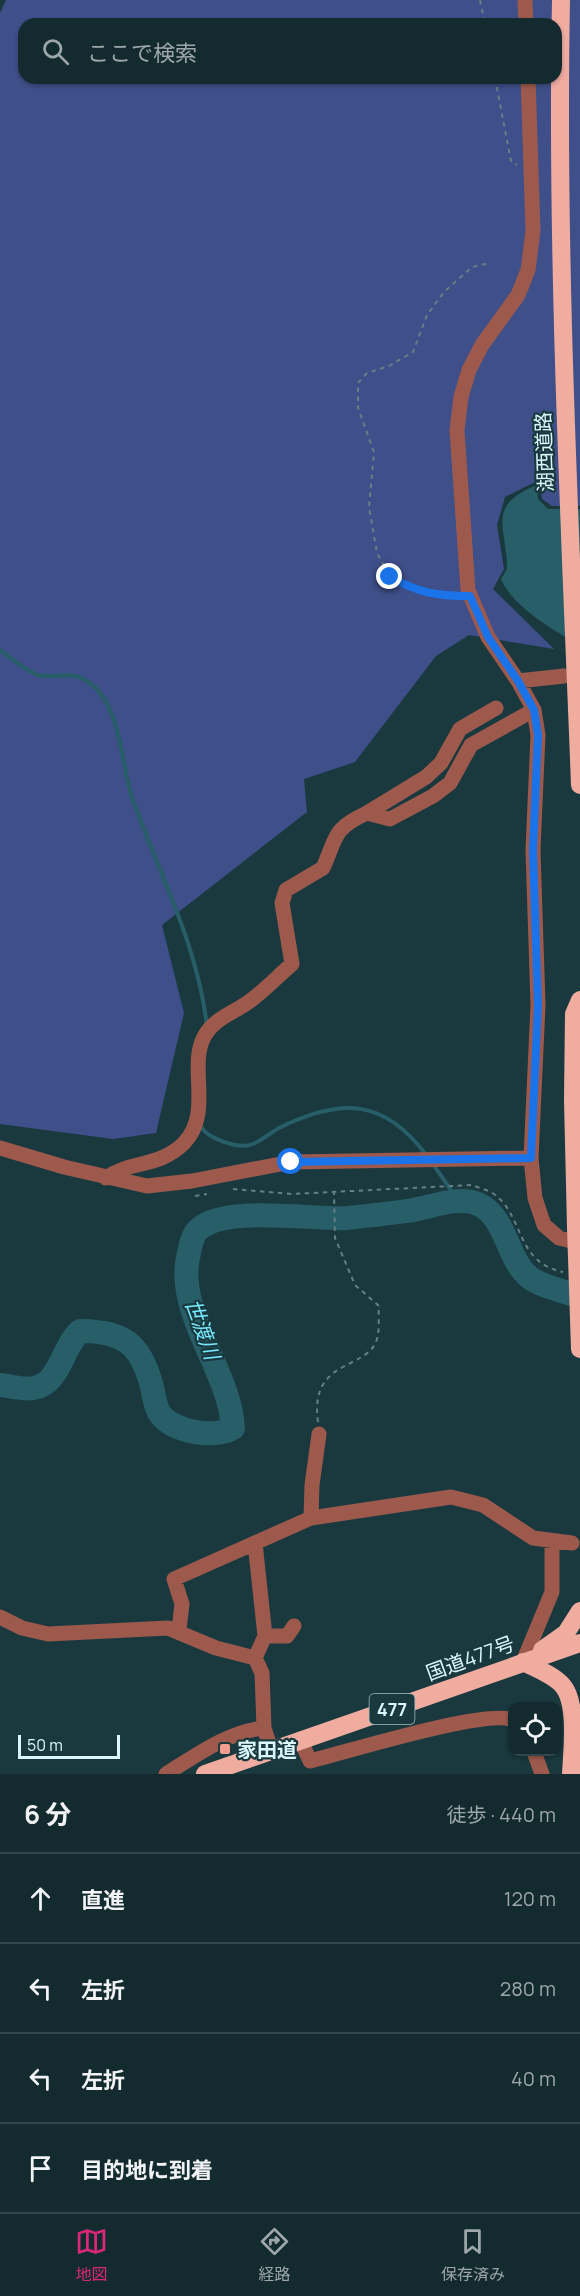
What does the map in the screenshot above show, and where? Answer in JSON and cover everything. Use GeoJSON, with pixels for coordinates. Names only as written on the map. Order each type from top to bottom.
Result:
{"type":"FeatureCollection","features":[{"type":"Feature","properties":{"kind":"highway"},"geometry":{"type":"LineString","coordinates":[[552,0],[553,18]]}},
{"type":"Feature","properties":{"kind":"highway","name":"湖西道路"},"geometry":{"type":"LineString","coordinates":[[561,0],[561,18]]}},
{"type":"Feature","properties":{"kind":"highway","name":"湖西道路"},"geometry":{"type":"LineString","coordinates":[[557,84],[559,117]]}},
{"type":"Feature","properties":{"kind":"highway","name":"湖西道路"},"geometry":{"type":"LineString","coordinates":[[560,84],[570,673],[577,692],[580,785]]}},
{"type":"Feature","properties":{"kind":"highway"},"geometry":{"type":"LineString","coordinates":[[577,692],[580,716]]}},
{"type":"Feature","properties":{"kind":"highway"},"geometry":{"type":"LineString","coordinates":[[580,1000],[574,1014],[580,1349]]}},
{"type":"Feature","properties":{"kind":"highway"},"geometry":{"type":"LineString","coordinates":[[573,1725],[568,1694],[563,1685],[523,1662],[560,1638],[580,1611]]}},
{"type":"Feature","properties":{"kind":"highway","name":"国道477号"},"geometry":{"type":"LineString","coordinates":[[205,1774],[271,1749],[580,1643]]}},
{"type":"Feature","properties":{"kind":"highway"},"geometry":{"type":"LineString","coordinates":[[571,1774],[573,1725],[580,1689]]}},
{"type":"Feature","properties":{"kind":"street"},"geometry":{"type":"LineString","coordinates":[[525,0],[526,18]]}},
{"type":"Feature","properties":{"kind":"street"},"geometry":{"type":"LineString","coordinates":[[528,84],[533,231],[528,270],[518,295],[474,362],[461,397],[457,429],[464,557],[470,596],[488,637],[518,681],[534,710],[538,735],[533,850],[538,1005],[531,1158],[535,1198],[544,1225],[560,1238],[578,1235]]}},
{"type":"Feature","properties":{"kind":"street"},"geometry":{"type":"LineString","coordinates":[[518,681],[570,673]]}},
{"type":"Feature","properties":{"kind":"street"},"geometry":{"type":"LineString","coordinates":[[106,1178],[117,1170],[166,1158],[185,1141],[197,1118],[200,1083],[198,1053],[204,1036],[220,1018],[249,1002],[292,964],[282,903],[286,891],[323,868],[330,845],[337,834],[352,820],[426,777],[441,764],[460,729],[496,708]]}},
{"type":"Feature","properties":{"kind":"street"},"geometry":{"type":"LineString","coordinates":[[367,813],[390,819],[433,796],[450,783],[471,745],[534,710]]}},
{"type":"Feature","properties":{"kind":"street"},"geometry":{"type":"LineString","coordinates":[[0,1148],[106,1178],[147,1186],[192,1181],[291,1162],[531,1158]]}},
{"type":"Feature","properties":{"kind":"street"},"geometry":{"type":"LineString","coordinates":[[311,1518],[312,1485],[319,1434]]}},
{"type":"Feature","properties":{"kind":"street"},"geometry":{"type":"LineString","coordinates":[[179,1630],[182,1604],[174,1579],[311,1518],[451,1497],[483,1505],[532,1538],[572,1543]]}},
{"type":"Feature","properties":{"kind":"street"},"geometry":{"type":"LineString","coordinates":[[523,1662],[552,1593],[552,1542]]}},
{"type":"Feature","properties":{"kind":"street"},"geometry":{"type":"LineString","coordinates":[[255,1543],[265,1636],[255,1658],[262,1673],[264,1728],[271,1749]]}},
{"type":"Feature","properties":{"kind":"street"},"geometry":{"type":"LineString","coordinates":[[0,1617],[22,1628],[48,1634],[168,1628],[179,1630],[216,1648],[255,1658]]}},
{"type":"Feature","properties":{"kind":"street"},"geometry":{"type":"LineString","coordinates":[[265,1636],[287,1636],[294,1626]]}},
{"type":"Feature","properties":{"kind":"street"},"geometry":{"type":"LineString","coordinates":[[300,1739],[310,1761],[475,1719],[508,1718]]}},
{"type":"Feature","properties":{"kind":"street"},"geometry":{"type":"LineString","coordinates":[[166,1774],[205,1750],[251,1729],[264,1728]]}},
{"type":"Feature","properties":{"kind":"street"},"geometry":{"type":"LineString","coordinates":[[535,1756],[542,1774]]}},
{"type":"Feature","properties":{"kind":"path"},"geometry":{"type":"LineString","coordinates":[[480,0],[484,18]]}},
{"type":"Feature","properties":{"kind":"path"},"geometry":{"type":"LineString","coordinates":[[496,84],[511,161],[532,175]]}},
{"type":"Feature","properties":{"kind":"path"},"geometry":{"type":"LineString","coordinates":[[470,596],[444,596],[416,591],[390,577],[376,553],[369,507],[374,452],[358,408],[358,383],[367,373],[389,366],[413,352],[427,315],[444,292],[472,267],[490,263]]}},
{"type":"Feature","properties":{"kind":"path"},"geometry":{"type":"LineString","coordinates":[[226,1188],[292,1194],[472,1185],[494,1195],[507,1212],[531,1257],[554,1270],[572,1274]]}},
{"type":"Feature","properties":{"kind":"path"},"geometry":{"type":"LineString","coordinates":[[319,1434],[316,1407],[322,1385],[338,1369],[368,1352],[377,1340],[379,1306],[355,1286],[335,1238],[334,1192]]}},
{"type":"Feature","properties":{"kind":"path"},"geometry":{"type":"LineString","coordinates":[[192,1196],[210,1193]]}},
{"type":"Feature","properties":{"kind":"shaded area"},"geometry":{"type":"Polygon","coordinates":[[[6,0],[580,0],[580,506],[552,506],[542,499],[539,480],[505,497],[497,525],[504,569],[493,589],[554,649],[469,635],[436,656],[355,762],[304,779],[307,812],[162,925],[184,1013],[156,1133],[113,1139],[0,1124],[0,13],[6,0]]]}},
{"type":"Feature","properties":{"kind":"shaded area"},"geometry":{"type":"Polygon","coordinates":[[[537,485],[538,499],[548,509],[580,509],[580,645],[524,608],[506,589],[501,579],[507,569],[502,519],[505,509],[510,501],[537,485]]]}},
{"type":"Feature","properties":{"kind":"waterway"},"geometry":{"type":"LineString","coordinates":[[0,650],[38,675],[69,675],[87,681],[107,704],[118,734],[132,797],[186,937],[202,995],[207,1026]]}},
{"type":"Feature","properties":{"kind":"waterway"},"geometry":{"type":"LineString","coordinates":[[200,1125],[203,1130],[223,1142],[247,1145],[257,1142],[281,1127],[323,1111],[342,1108],[360,1109],[378,1114],[394,1123],[411,1137],[427,1156]]}},
{"type":"Feature","properties":{"kind":"waterway"},"geometry":{"type":"LineString","coordinates":[[433,1164],[459,1202]]}},
{"type":"Feature","properties":{"kind":"waterway","name":"世渡川"},"geometry":{"type":"LineString","coordinates":[[0,1385],[26,1389],[43,1385],[50,1380],[80,1331],[108,1334],[119,1337],[136,1350],[148,1372],[158,1411],[166,1420],[195,1432],[216,1433],[233,1428],[224,1387],[198,1325],[187,1284],[187,1263],[196,1232],[211,1222],[228,1217],[270,1215],[347,1218],[414,1210],[452,1202],[470,1202],[488,1210],[495,1218],[515,1259],[529,1277],[546,1286],[580,1297]]}},
{"type":"Feature","properties":{"kind":"place","name":"家田道"},"geometry":{"type":"Point","coordinates":[225,1749]}},
{"type":"Feature","properties":{"kind":"route"},"geometry":{"type":"LineString","coordinates":[[291,1162],[531,1158],[532,1095],[538,1005],[533,850],[538,735],[534,710],[518,681],[488,637],[470,596],[444,596],[416,591],[390,577]]}}]}
